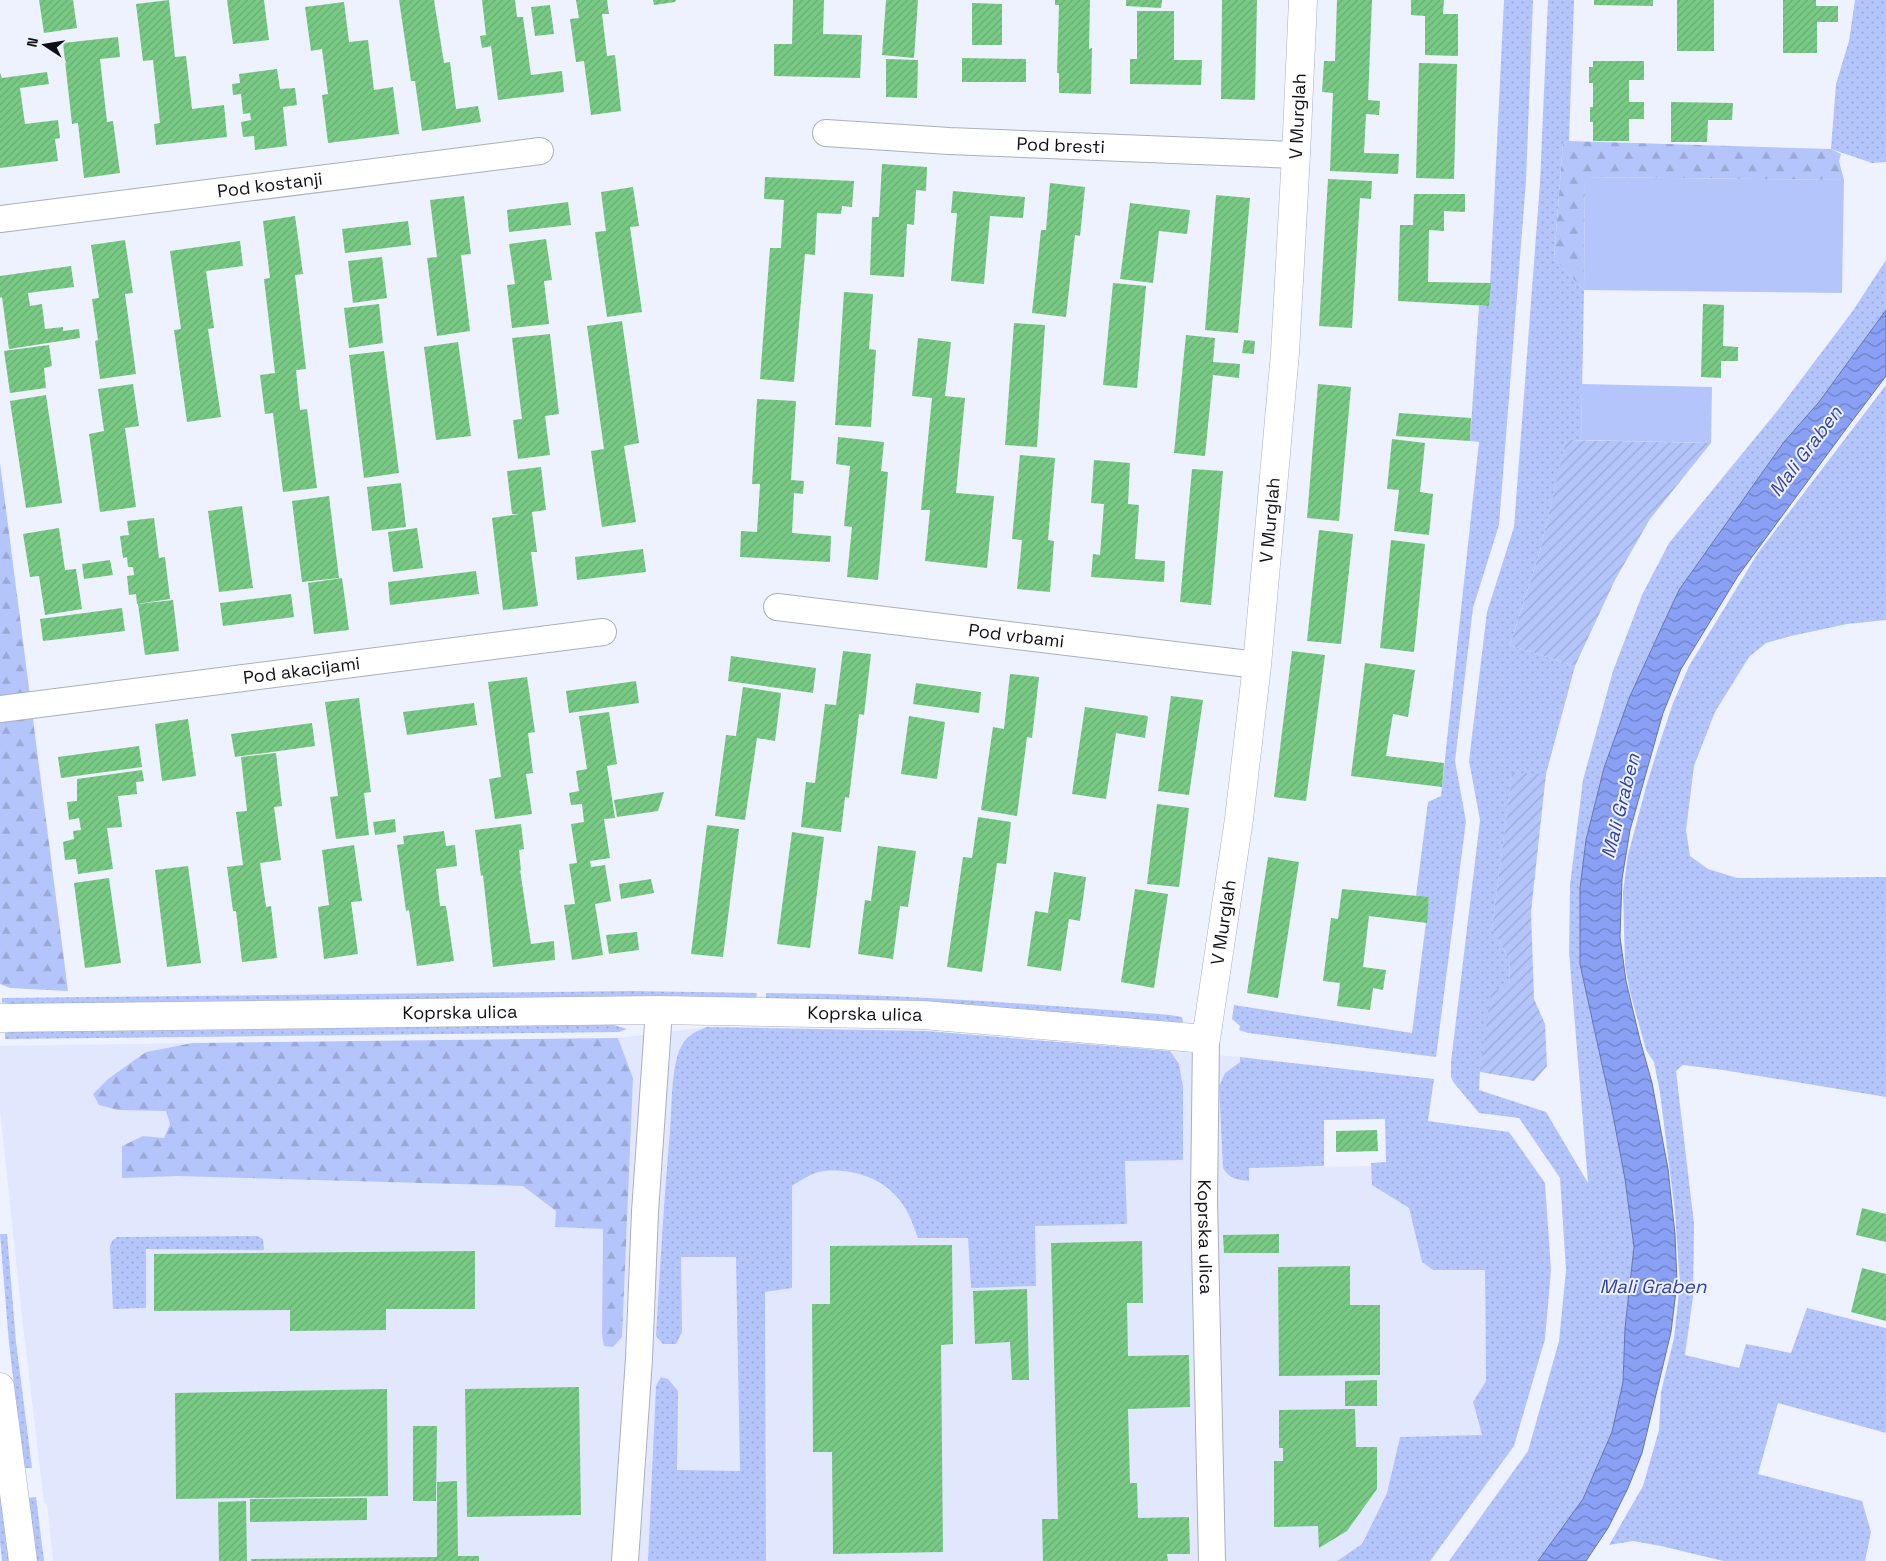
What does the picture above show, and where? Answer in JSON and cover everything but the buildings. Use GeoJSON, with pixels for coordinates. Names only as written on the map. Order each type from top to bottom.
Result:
{"type":"FeatureCollection","features":[{"type":"Feature","properties":{"kind":"street","name":"V Murglah"},"geometry":{"type":"LineString","coordinates":[[1206,1039],[1239,819],[1257,666],[1285,353],[1303,0]]}},
{"type":"Feature","properties":{"kind":"street","name":"Pod bresti"},"geometry":{"type":"LineString","coordinates":[[826,134],[949,141],[1296,155]]}},
{"type":"Feature","properties":{"kind":"street","name":"Pod kostanji"},"geometry":{"type":"LineString","coordinates":[[0,220],[540,151]]}},
{"type":"Feature","properties":{"kind":"street","name":"Pod vrbami"},"geometry":{"type":"LineString","coordinates":[[777,607],[1257,666]]}},
{"type":"Feature","properties":{"kind":"street","name":"Pod akacijami"},"geometry":{"type":"LineString","coordinates":[[0,709],[603,632]]}},
{"type":"Feature","properties":{"kind":"street","name":"Koprska ulica"},"geometry":{"type":"LineString","coordinates":[[0,1018],[659,1010],[923,1015],[1206,1039],[1204,1199],[1212,1561]]}},
{"type":"Feature","properties":{"kind":"street"},"geometry":{"type":"LineString","coordinates":[[625,1561],[639,1359],[645,1212],[659,1010]]}},
{"type":"Feature","properties":{"kind":"street"},"geometry":{"type":"LineString","coordinates":[[0,1387],[23,1561]]}},
{"type":"Feature","properties":{"kind":"shaded area"},"geometry":{"type":"Polygon","coordinates":[[[707,1027],[926,1031],[1240,1057],[1240,1062],[1225,1073],[1219,1086],[1223,1168],[1227,1175],[1233,1179],[1249,1181],[1249,1168],[1371,1166],[1373,1185],[1409,1208],[1422,1262],[1434,1270],[1485,1270],[1486,1381],[1473,1402],[1482,1436],[1400,1437],[1387,1493],[1362,1544],[1337,1561],[53,1561],[47,1504],[44,1503],[21,1308],[0,1110],[0,1046],[193,1043],[523,1186],[539,1198],[633,1078],[618,1038],[707,1027]]]}},
{"type":"Feature","properties":{"kind":"green space"},"geometry":{"type":"Polygon","coordinates":[[[1504,0],[1533,0],[1526,181],[1499,525],[1473,608],[1455,761],[1466,821],[1436,1057],[1248,1033],[1239,1030],[1240,1026],[1232,1019],[1234,1005],[1412,1033],[1429,898],[1416,896],[1428,802],[1441,796],[1479,442],[1470,441],[1479,306],[1489,306],[1504,0]]]}},
{"type":"Feature","properties":{"kind":"green space"},"geometry":{"type":"Polygon","coordinates":[[[1548,0],[1574,0],[1569,141],[1563,143],[1554,259],[1584,290],[1581,440],[1566,441],[1540,551],[1510,645],[1575,666],[1546,774],[1512,774],[1492,928],[1510,961],[1509,986],[1480,1072],[1479,1090],[1546,1112],[1588,1183],[1569,952],[1570,885],[1583,780],[1613,671],[1642,595],[1669,543],[1778,410],[1852,312],[1886,260],[1886,310],[1819,402],[1784,442],[1679,590],[1630,696],[1604,768],[1586,840],[1580,888],[1580,964],[1612,1110],[1625,1179],[1634,1247],[1625,1328],[1623,1382],[1612,1432],[1583,1499],[1538,1561],[1449,1561],[1528,1451],[1559,1341],[1566,1270],[1560,1178],[1519,1118],[1479,1113],[1451,1077],[1451,1062],[1480,820],[1469,761],[1487,612],[1514,527],[1540,183],[1548,0]]]}},
{"type":"Feature","properties":{"kind":"green space"},"geometry":{"type":"Polygon","coordinates":[[[1855,0],[1886,0],[1886,162],[1872,163],[1831,149],[1836,84],[1849,41],[1855,0]]]}},
{"type":"Feature","properties":{"kind":"green space"},"geometry":{"type":"Polygon","coordinates":[[[1569,141],[1831,149],[1841,154],[1839,161],[1844,180],[1585,177],[1584,290],[1554,259],[1563,143],[1569,141]]]}},
{"type":"Feature","properties":{"kind":"green space"},"geometry":{"type":"Polygon","coordinates":[[[1585,177],[1844,180],[1842,293],[1584,290],[1585,177]]]}},
{"type":"Feature","properties":{"kind":"green space"},"geometry":{"type":"Polygon","coordinates":[[[1582,384],[1712,387],[1711,443],[1581,440],[1582,384]]]}},
{"type":"Feature","properties":{"kind":"green space"},"geometry":{"type":"Polygon","coordinates":[[[1886,385],[1886,620],[1847,624],[1791,636],[1766,643],[1749,657],[1715,712],[1694,766],[1686,830],[1690,856],[1708,869],[1737,878],[1886,877],[1886,1097],[1683,1065],[1676,1071],[1694,1224],[1693,1297],[1685,1355],[1739,1368],[1746,1344],[1791,1353],[1807,1308],[1886,1328],[1886,1433],[1778,1403],[1758,1474],[1862,1501],[1871,1532],[1865,1561],[1723,1561],[1633,1541],[1609,1545],[1643,1486],[1659,1430],[1661,1392],[1674,1338],[1680,1284],[1675,1212],[1660,1093],[1654,1062],[1646,1050],[1630,992],[1625,965],[1623,892],[1628,855],[1656,754],[1673,703],[1689,666],[1758,553],[1886,385]]]}},
{"type":"Feature","properties":{"kind":"green space"},"geometry":{"type":"Polygon","coordinates":[[[1566,440],[1711,443],[1650,519],[1615,580],[1575,666],[1510,645],[1540,551],[1566,440]]]}},
{"type":"Feature","properties":{"kind":"green space"},"geometry":{"type":"Polygon","coordinates":[[[0,463],[68,991],[10,988],[0,984],[0,463]]]}},
{"type":"Feature","properties":{"kind":"green space"},"geometry":{"type":"Polygon","coordinates":[[[1512,773],[1546,774],[1531,912],[1534,999],[1545,1024],[1547,1066],[1534,1081],[1480,1072],[1491,992],[1509,986],[1510,961],[1492,928],[1512,773]]]}},
{"type":"Feature","properties":{"kind":"green space"},"geometry":{"type":"Polygon","coordinates":[[[632,991],[757,993],[756,999],[10,1004],[2,1002],[2,998],[632,991]]]}},
{"type":"Feature","properties":{"kind":"green space"},"geometry":{"type":"Polygon","coordinates":[[[766,993],[867,995],[1019,1003],[1170,1015],[1182,1017],[1183,1022],[1170,1024],[766,1000],[766,993]]]}},
{"type":"Feature","properties":{"kind":"green space"},"geometry":{"type":"Polygon","coordinates":[[[611,1024],[627,1029],[619,1032],[5,1039],[5,1033],[13,1031],[611,1024]]]}},
{"type":"Feature","properties":{"kind":"green space"},"geometry":{"type":"Polygon","coordinates":[[[707,1027],[926,1031],[1170,1051],[1179,1064],[1183,1087],[1183,1160],[1125,1161],[1127,1224],[1035,1226],[1036,1286],[971,1288],[968,1238],[918,1238],[909,1214],[899,1199],[887,1187],[869,1177],[839,1171],[819,1172],[792,1186],[792,1288],[765,1292],[766,1561],[648,1561],[656,1386],[661,1377],[668,1379],[678,1391],[677,1470],[740,1471],[736,1257],[681,1257],[682,1332],[676,1344],[663,1344],[656,1336],[674,1069],[679,1051],[684,1042],[694,1033],[707,1027]]]}},
{"type":"Feature","properties":{"kind":"green space"},"geometry":{"type":"Polygon","coordinates":[[[618,1038],[633,1078],[622,1337],[613,1347],[604,1346],[602,1335],[603,1229],[555,1227],[556,1211],[523,1186],[177,1176],[122,1178],[122,1146],[143,1136],[164,1138],[170,1124],[166,1111],[118,1110],[99,1105],[93,1094],[108,1079],[146,1052],[193,1043],[618,1038]]]}},
{"type":"Feature","properties":{"kind":"green space"},"geometry":{"type":"Polygon","coordinates":[[[1240,1057],[1434,1079],[1428,1121],[1509,1132],[1545,1183],[1551,1270],[1545,1339],[1514,1446],[1430,1561],[1337,1561],[1362,1544],[1387,1493],[1400,1437],[1482,1435],[1473,1402],[1486,1381],[1485,1270],[1433,1270],[1422,1262],[1409,1208],[1372,1185],[1371,1163],[1386,1162],[1385,1119],[1324,1120],[1324,1166],[1249,1168],[1249,1181],[1228,1175],[1223,1168],[1219,1086],[1225,1073],[1240,1062],[1240,1057]]]}},
{"type":"Feature","properties":{"kind":"green space"},"geometry":{"type":"Polygon","coordinates":[[[0,1234],[7,1234],[16,1342],[32,1468],[24,1468],[9,1343],[0,1234]]]}},
{"type":"Feature","properties":{"kind":"green space"},"geometry":{"type":"Polygon","coordinates":[[[257,1236],[263,1239],[264,1250],[146,1249],[146,1308],[113,1309],[110,1246],[117,1237],[257,1236]]]}},
{"type":"Feature","properties":{"kind":"green space"},"geometry":{"type":"Polygon","coordinates":[[[0,1486],[10,1561],[2,1561],[0,1486]]]}},
{"type":"Feature","properties":{"kind":"green space"},"geometry":{"type":"Polygon","coordinates":[[[36,1497],[44,1561],[36,1561],[28,1498],[36,1497]]]}},
{"type":"Feature","properties":{"kind":"water","name":"Mali Graben"},"geometry":{"type":"Polygon","coordinates":[[[1886,310],[1886,376],[1738,576],[1681,669],[1663,713],[1630,830],[1622,879],[1620,937],[1626,981],[1652,1083],[1668,1169],[1675,1234],[1677,1283],[1671,1332],[1642,1453],[1628,1488],[1608,1528],[1586,1561],[1538,1561],[1583,1499],[1612,1432],[1623,1382],[1625,1328],[1634,1247],[1625,1179],[1612,1110],[1580,964],[1580,888],[1586,840],[1604,768],[1630,696],[1679,590],[1784,442],[1819,402],[1886,310]]]}}]}
